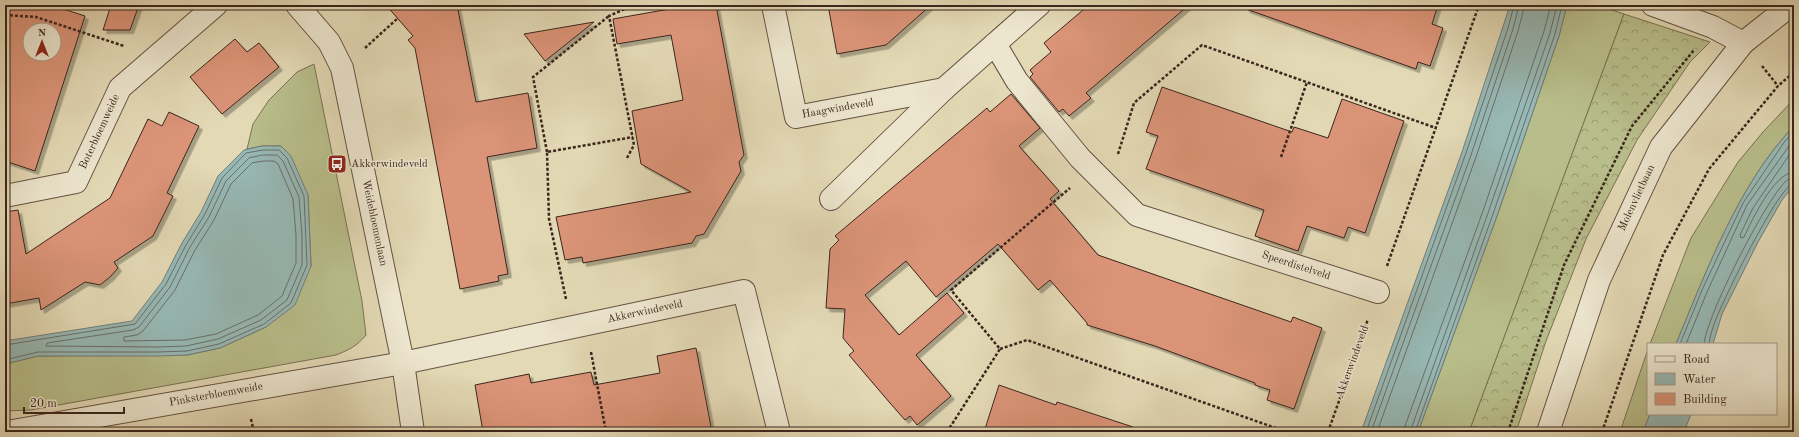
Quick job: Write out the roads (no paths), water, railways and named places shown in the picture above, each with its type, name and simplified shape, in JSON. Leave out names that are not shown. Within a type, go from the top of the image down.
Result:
[{"type":"street","name":"Boterbloemweide","points":[[5,196],[76,182],[120,88],[216,5]]},
{"type":"street","name":"Weidebloemenlaan","points":[[297,5],[329,42],[342,68],[403,362],[413,432]]},
{"type":"street","name":"Haagwindeveld","points":[[773,5],[796,117],[944,89]]},
{"type":"street","points":[[831,199],[944,89],[1039,5]]},
{"type":"street","points":[[1653,5],[1713,27],[1743,43]]},
{"type":"street","name":"Molenvlietbaan","points":[[1548,432],[1599,280],[1661,147],[1743,43],[1791,5]]},
{"type":"street","name":"Speerdistelveld","points":[[995,44],[1017,81],[1080,158],[1137,215],[1378,292]]},
{"type":"street","name":"Akkerwindeveld","points":[[403,362],[744,291],[779,432]]},
{"type":"street","name":"Pinksterbloemweide","points":[[7,432],[403,362]]},
{"type":"water","points":[[1510,5],[1567,5],[1559,36],[1497,216],[1418,432],[1361,432],[1462,152]]},
{"type":"water","points":[[1794,126],[1794,185],[1782,200],[1758,242],[1722,314],[1713,343],[1676,343],[1712,258],[1740,201],[1774,149]]},
{"type":"water","points":[[262,146],[281,146],[291,156],[308,195],[311,266],[295,305],[266,327],[220,348],[187,355],[38,356],[5,364],[5,341],[132,321],[162,282],[182,243],[201,212],[218,176],[244,150]]},
{"type":"water","points":[[1650,415],[1691,415],[1684,432],[1643,432]]},
{"type":"place","name":"Akkerwindeveld","points":[[337,164]]}]
